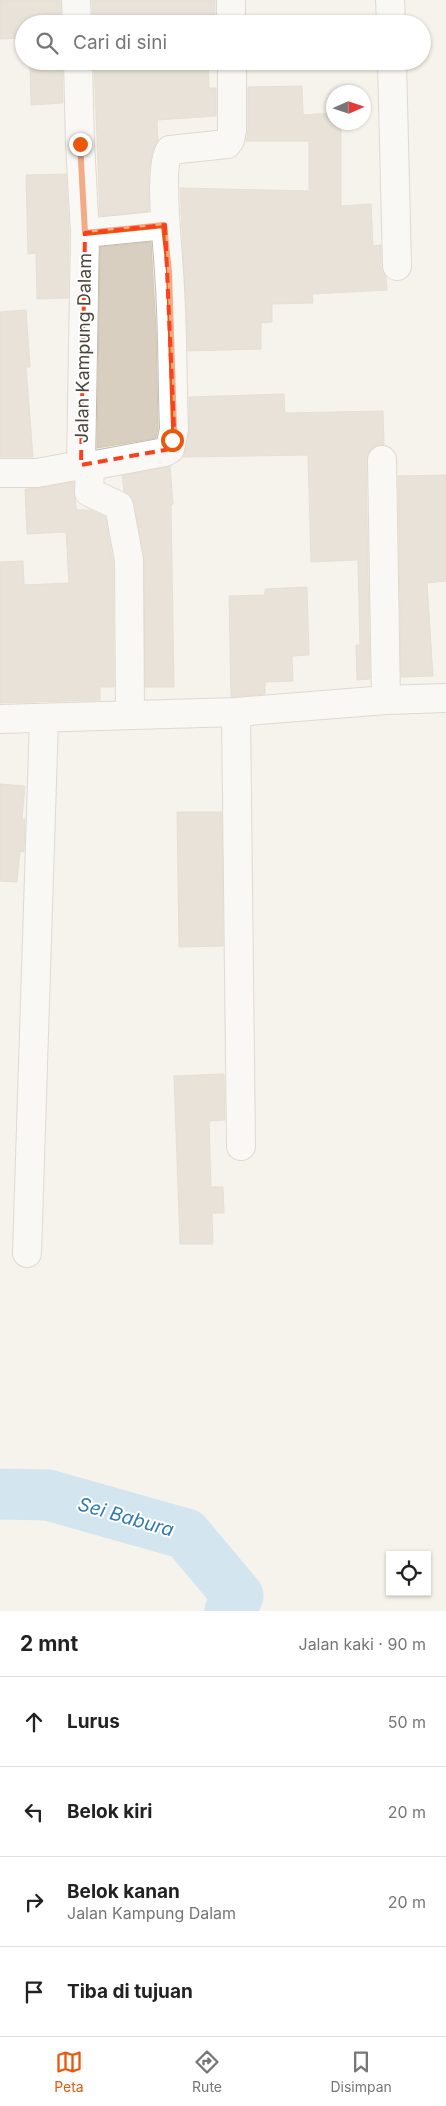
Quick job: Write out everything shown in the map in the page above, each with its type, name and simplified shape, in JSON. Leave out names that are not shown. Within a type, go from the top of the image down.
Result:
[{"type":"street","points":[[76,0],[77,15]]},
{"type":"street","points":[[231,0],[232,15]]},
{"type":"street","points":[[390,0],[391,15]]},
{"type":"street","name":"Jalan Kampung Dalam","points":[[0,473],[36,473],[85,465],[85,233],[78,70]]},
{"type":"street","points":[[130,714],[129,560],[119,506],[89,492],[85,465],[165,452],[170,449],[174,429],[169,271],[164,225],[167,154],[170,150],[227,144],[232,130],[232,70]]},
{"type":"street","points":[[392,70],[397,266]]},
{"type":"street","points":[[85,233],[164,225]]},
{"type":"street","points":[[382,460],[386,700]]},
{"type":"street","points":[[0,719],[236,712],[386,700],[446,698]]},
{"type":"street","points":[[236,712],[240,1146]]},
{"type":"street","points":[[27,1253],[44,719]]},
{"type":"highlighted area","points":[[165,225],[174,429],[170,449],[81,465],[85,233]]},
{"type":"building","points":[[0,0],[60,0],[61,15],[15,15],[15,38],[0,39]]},
{"type":"building","points":[[92,0],[215,0],[215,15],[93,15]]},
{"type":"building","points":[[30,70],[62,70],[63,103],[31,105]]},
{"type":"building","points":[[94,70],[208,70],[209,88],[216,88],[216,116],[157,120],[158,141],[152,153],[149,170],[149,211],[100,216]]},
{"type":"building","points":[[302,86],[303,115],[326,114],[326,130],[341,130],[341,206],[371,204],[373,246],[381,245],[381,266],[386,277],[387,290],[312,294],[313,303],[272,304],[272,322],[261,323],[261,349],[188,351],[180,188],[309,191],[309,141],[246,141],[248,130],[248,87]]},
{"type":"building","points":[[66,174],[69,233],[68,298],[37,299],[36,253],[28,254],[26,175]]},
{"type":"building","points":[[151,242],[156,331],[158,428],[156,438],[97,448],[100,247]]},
{"type":"building","points":[[26,310],[30,367],[26,367],[33,457],[0,457],[0,312]]},
{"type":"building","points":[[284,394],[285,413],[383,411],[384,445],[374,447],[368,453],[366,460],[370,679],[357,680],[356,645],[360,645],[358,560],[311,562],[308,455],[183,457],[189,432],[189,397]]},
{"type":"building","points":[[170,466],[173,504],[171,505],[174,687],[145,687],[144,557],[134,503],[131,496],[124,491],[122,476]]},
{"type":"building","points":[[446,475],[446,581],[427,583],[433,676],[401,677],[398,476]]},
{"type":"building","points":[[74,482],[76,510],[90,510],[105,517],[113,561],[114,687],[100,687],[100,700],[0,703],[0,562],[23,561],[24,585],[69,583],[66,532],[27,534],[25,489]]},
{"type":"building","points":[[307,587],[309,655],[292,656],[293,681],[265,682],[265,694],[231,697],[229,596],[265,595],[265,589]]},
{"type":"building","points":[[0,784],[25,786],[22,819],[25,819],[24,852],[20,851],[17,882],[0,881]]},
{"type":"building","points":[[177,812],[222,812],[223,946],[179,947]]},
{"type":"building","points":[[224,1074],[225,1120],[209,1121],[211,1187],[223,1187],[224,1213],[212,1213],[213,1244],[180,1244],[174,1076]]},
{"type":"waterway","name":"Sei Babura","points":[[0,1494],[48,1495],[186,1534],[238,1596],[230,1611]]},
{"type":"route","points":[[80,144],[85,233],[164,225],[169,271],[174,429],[172,440]]}]
